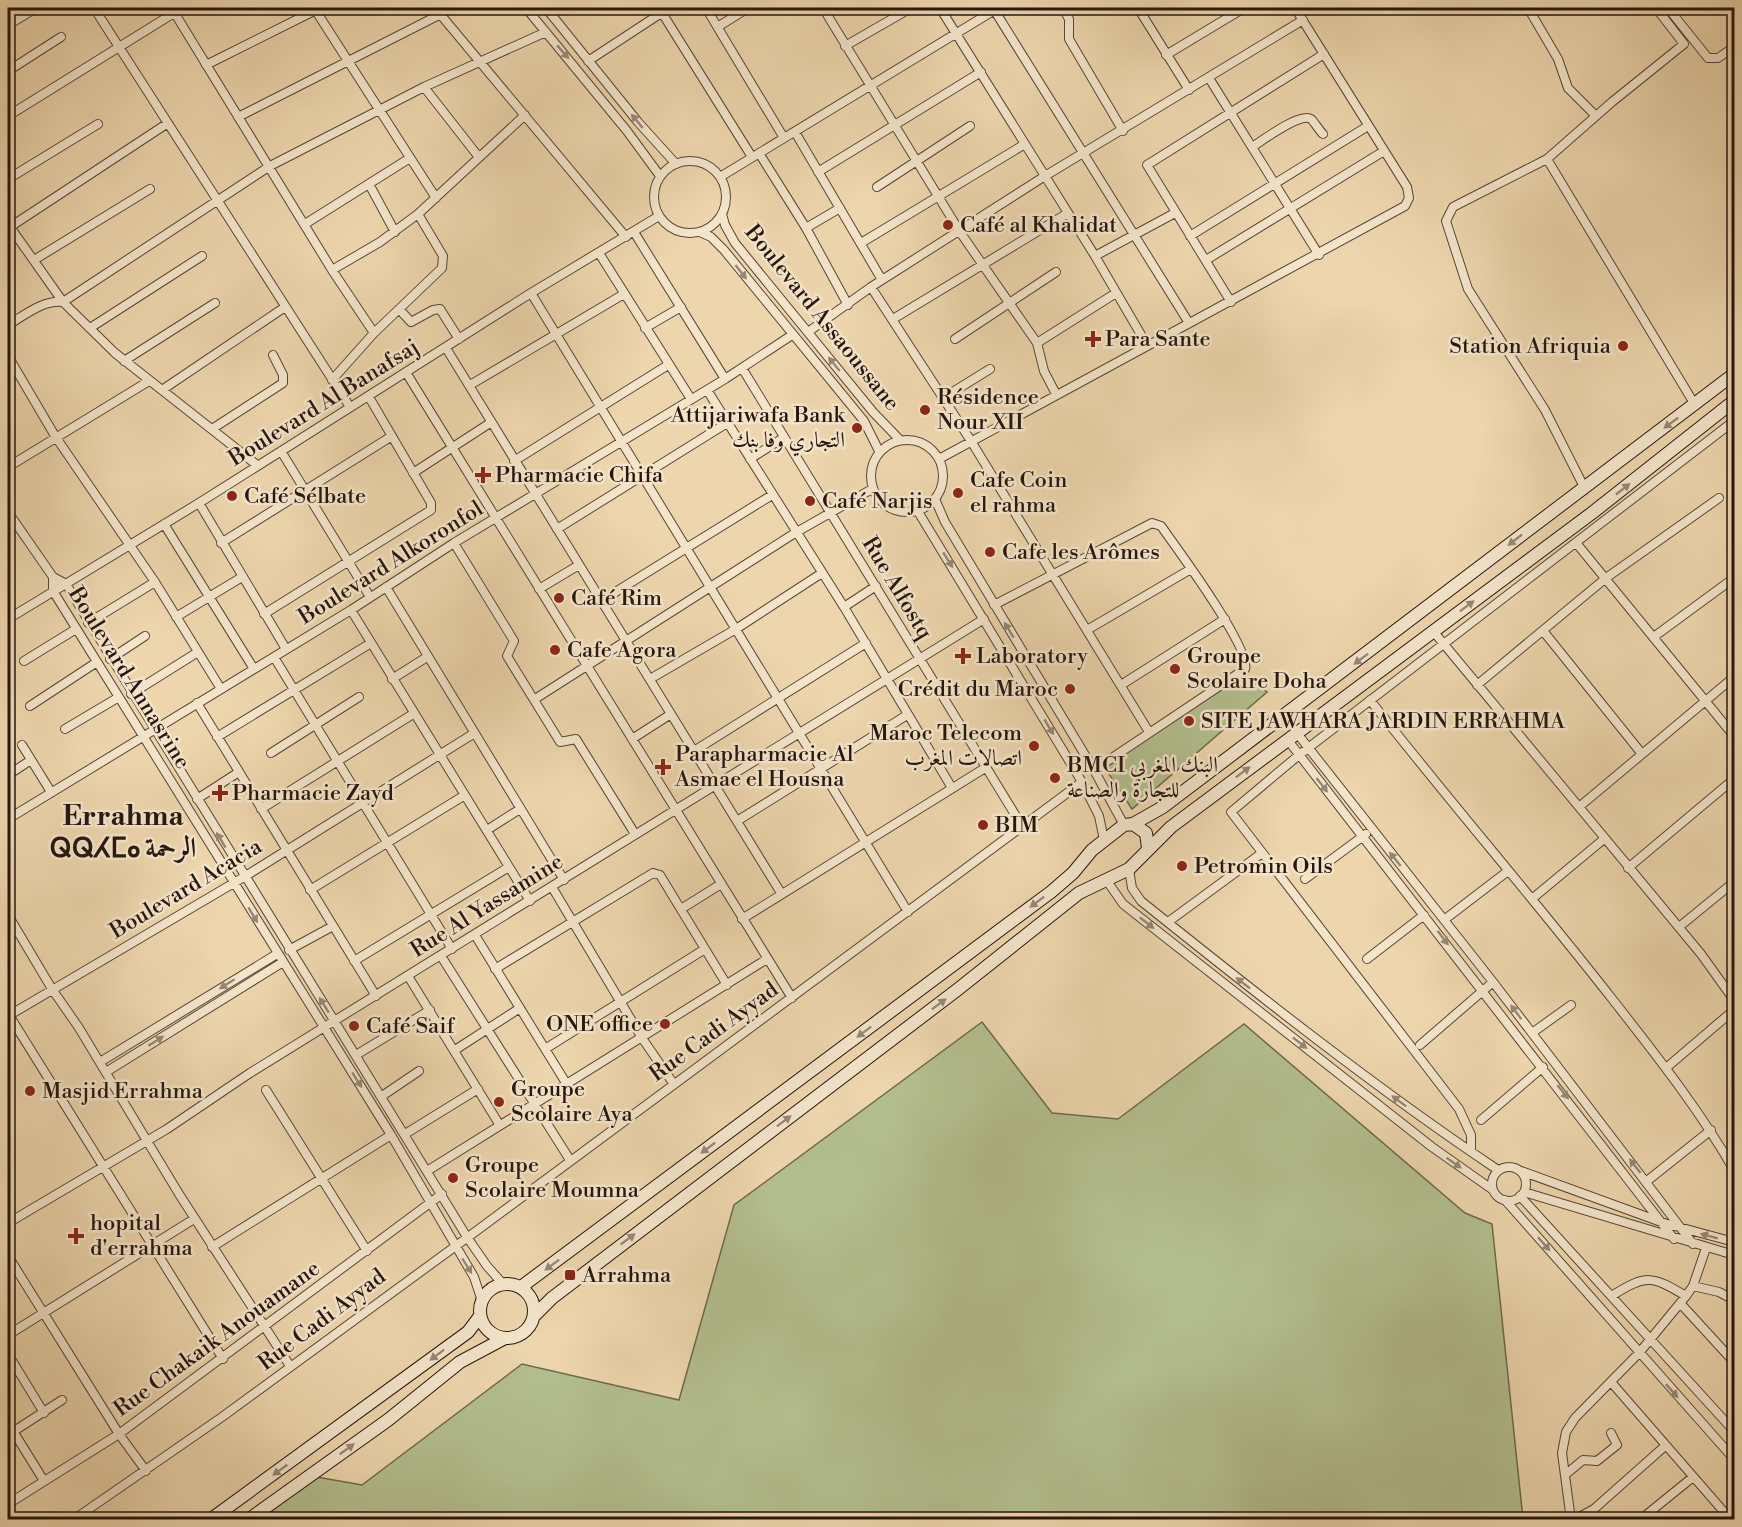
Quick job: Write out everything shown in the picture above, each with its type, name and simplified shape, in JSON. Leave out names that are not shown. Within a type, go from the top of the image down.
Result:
[{"type":"main road","points":[[521,1287],[1044,897],[1104,840],[1128,824],[1163,807],[1734,375]]},
{"type":"main road","points":[[248,1520],[388,1420],[460,1362],[505,1338],[518,1336],[526,1331],[534,1316],[546,1303],[590,1268],[1093,884],[1107,881],[1129,869],[1171,827],[1291,735],[1592,513],[1730,405]]},
{"type":"main road","points":[[1128,824],[1146,833],[1148,848]]},
{"type":"main road","points":[[1081,864],[1080,877],[1093,884]]},
{"type":"main road","points":[[210,1520],[468,1332],[480,1316],[482,1301],[490,1289],[503,1284],[521,1287],[532,1299],[534,1316]]},
{"type":"main road","points":[[480,1316],[489,1331],[505,1338]]},
{"type":"street","points":[[8,26],[36,8]]},
{"type":"street","points":[[94,8],[350,408]]},
{"type":"street","points":[[206,65],[317,8],[436,198]]},
{"type":"street","points":[[526,8],[627,131],[660,176]]},
{"type":"street","points":[[546,8],[638,122],[676,164]]},
{"type":"street","points":[[706,8],[719,26],[784,138]]},
{"type":"street","points":[[719,26],[748,8]]},
{"type":"street","points":[[823,8],[981,265],[1037,343],[1044,371],[1056,394]]},
{"type":"street","points":[[845,46],[911,8]]},
{"type":"street","points":[[940,8],[1095,256],[1147,345]]},
{"type":"street","points":[[720,177],[957,34],[995,8],[1189,323]]},
{"type":"street","points":[[1064,8],[1069,19],[1069,39],[1123,131]]},
{"type":"street","points":[[1137,8],[1189,90]]},
{"type":"street","points":[[1166,55],[1244,8]]},
{"type":"street","points":[[939,459],[1318,255],[1408,202],[1407,187],[1295,8]]},
{"type":"street","points":[[1528,8],[1558,59],[1568,88],[1596,116]]},
{"type":"street","points":[[1585,489],[1545,410],[1468,289],[1446,228],[1449,213],[1453,207],[1547,159],[1684,44],[1656,8]]},
{"type":"street","points":[[1668,8],[1708,58],[1718,58],[1734,47]]},
{"type":"street","points":[[588,61],[663,9],[755,155],[806,228],[848,305]]},
{"type":"street","points":[[8,116],[178,10],[206,65],[332,270],[374,333]]},
{"type":"street","points":[[238,117],[438,11],[626,237]]},
{"type":"street","points":[[808,332],[871,287],[1045,176],[1085,154],[1303,20]]},
{"type":"street","points":[[8,325],[40,305],[52,301],[63,302],[270,166],[424,87],[546,32]]},
{"type":"street","points":[[8,71],[61,37]]},
{"type":"street","points":[[1231,302],[1147,168],[1148,163],[1324,54]]},
{"type":"street","points":[[818,172],[981,72]]},
{"type":"street","points":[[1209,78],[1318,255]]},
{"type":"street","points":[[424,87],[478,156]]},
{"type":"street","points":[[332,270],[395,232],[418,214],[525,114]]},
{"type":"street","points":[[1252,147],[1295,120],[1305,118],[1310,119],[1323,134]]},
{"type":"street","points":[[168,123],[9,225],[63,302],[148,381],[257,465]]},
{"type":"street","points":[[8,179],[98,124]]},
{"type":"street","points":[[877,187],[970,126]]},
{"type":"street","points":[[1190,236],[1368,126]]},
{"type":"street","points":[[795,132],[882,280]]},
{"type":"street","points":[[861,243],[1025,144]]},
{"type":"street","points":[[1206,260],[1384,151]]},
{"type":"street","points":[[305,224],[410,158]]},
{"type":"street","points":[[1547,159],[1695,405]]},
{"type":"street","points":[[689,161],[702,164],[720,177],[726,195],[722,214],[713,225],[700,232],[677,231],[659,216],[654,201],[660,176],[676,164],[689,161]]},
{"type":"street","points":[[369,184],[395,232]]},
{"type":"street","points":[[34,260],[150,189]]},
{"type":"street","points":[[806,228],[840,208]]},
{"type":"street","points":[[893,319],[1068,213]]},
{"type":"street","points":[[1095,256],[1175,213]]},
{"type":"street","points":[[332,380],[374,333],[444,264],[443,256],[418,214]]},
{"type":"street","name":"Boulevard Assaoussane","points":[[722,214],[724,225],[735,243],[873,412],[900,440]]},
{"type":"street","name":"Boulevard Al Banafsaj","points":[[8,619],[407,374],[531,293],[659,216]]},
{"type":"street","points":[[634,232],[725,379]]},
{"type":"street","name":"Boulevard Assaoussane","points":[[700,232],[711,237],[724,250],[864,421],[879,452]]},
{"type":"street","points":[[599,254],[691,399]]},
{"type":"street","points":[[90,328],[202,256]]},
{"type":"street","points":[[955,339],[1056,272]]},
{"type":"street","points":[[871,287],[971,441],[1149,732]]},
{"type":"street","points":[[531,293],[908,912]]},
{"type":"street","points":[[1037,343],[1116,293]]},
{"type":"street","points":[[470,385],[624,294]]},
{"type":"street","points":[[124,360],[215,303]]},
{"type":"street","points":[[162,390],[285,307]]},
{"type":"street","points":[[645,328],[681,307]]},
{"type":"street","points":[[399,309],[411,322],[433,310],[440,309],[459,339]]},
{"type":"street","name":"Boulevard Alkoronfol","points":[[8,819],[153,728],[351,610],[454,543],[725,379],[792,335]]},
{"type":"street","points":[[446,348],[781,893]]},
{"type":"street","points":[[212,429],[283,383],[282,371],[273,355]]},
{"type":"street","points":[[8,356],[55,436],[155,582],[221,689]]},
{"type":"street","points":[[514,461],[668,365]]},
{"type":"street","name":"Rue Alfostq","points":[[742,368],[1022,826]]},
{"type":"street","points":[[944,398],[990,369]]},
{"type":"street","points":[[407,374],[792,998]]},
{"type":"street","points":[[8,467],[55,436],[148,381]]},
{"type":"street","points":[[706,390],[844,607],[952,788]]},
{"type":"street","points":[[264,614],[430,510],[431,503],[369,396]]},
{"type":"street","points":[[1471,1151],[1471,1135],[1459,1109],[1231,812],[1308,748],[1734,422],[1730,405]]},
{"type":"street","points":[[413,473],[490,423]]},
{"type":"street","points":[[557,529],[643,478],[727,423]]},
{"type":"street","points":[[221,543],[392,436]]},
{"type":"street","points":[[750,459],[783,438]]},
{"type":"street","points":[[900,440],[923,443],[939,459],[943,480],[935,499],[917,510],[903,512],[882,503],[872,489],[871,469],[879,452],[900,440]]},
{"type":"street","points":[[281,451],[370,597]]},
{"type":"street","points":[[536,699],[795,533],[872,489]]},
{"type":"street","points":[[601,601],[772,495]]},
{"type":"street","points":[[1477,685],[1544,632],[1606,578],[1719,498]]},
{"type":"street","points":[[935,499],[945,522],[994,605],[1128,824]]},
{"type":"street","points":[[199,503],[286,649]]},
{"type":"street","points":[[917,510],[1082,782],[1099,816],[1104,840]]},
{"type":"street","points":[[8,512],[52,577]]},
{"type":"street","points":[[994,605],[1152,523],[1161,526],[1225,619],[1246,659],[1245,669],[1094,770]]},
{"type":"street","points":[[164,524],[254,669]]},
{"type":"street","points":[[454,543],[514,641],[507,656],[536,699],[560,742],[576,739],[635,834]]},
{"type":"street","points":[[1577,544],[1655,636],[1734,736]]},
{"type":"street","points":[[539,589],[579,564]]},
{"type":"street","points":[[1087,630],[1191,569]]},
{"type":"street","points":[[650,679],[736,629],[822,573]]},
{"type":"street","name":"Boulevard Annasrine","points":[[52,577],[66,584],[131,694],[467,1237],[503,1284]]},
{"type":"street","name":"Boulevard Annasrine","points":[[52,577],[53,591],[391,1135],[474,1277],[482,1301]]},
{"type":"street","points":[[176,617],[242,577]]},
{"type":"street","points":[[1655,636],[1734,578]]},
{"type":"street","points":[[88,623],[155,582]]},
{"type":"street","points":[[844,607],[876,586]]},
{"type":"street","points":[[386,587],[473,734],[564,880]]},
{"type":"street","points":[[351,610],[530,901]]},
{"type":"street","name":"Rue Al Yassamine","points":[[8,1223],[147,1141],[675,808],[800,734],[984,619]]},
{"type":"street","points":[[1121,685],[1225,619]]},
{"type":"street","points":[[24,662],[76,628]]},
{"type":"street","points":[[1433,631],[1679,927],[1734,1000]]},
{"type":"street","points":[[1544,632],[1642,754]]},
{"type":"street","points":[[110,659],[145,636]]},
{"type":"street","points":[[217,737],[370,643]]},
{"type":"street","points":[[694,751],[866,643]]},
{"type":"street","points":[[131,694],[198,652]]},
{"type":"street","points":[[274,657],[452,949]]},
{"type":"street","points":[[392,679],[427,657]]},
{"type":"street","points":[[30,706],[97,662]]},
{"type":"street","points":[[1579,807],[1734,677]]},
{"type":"street","points":[[65,729],[119,697]]},
{"type":"street","points":[[271,753],[359,697]]},
{"type":"street","points":[[1370,700],[1508,872],[1533,898],[1666,1068],[1711,1130],[1734,1170]]},
{"type":"street","points":[[197,703],[285,851],[376,996]]},
{"type":"street","points":[[261,809],[413,714]]},
{"type":"street","points":[[632,739],[671,714]]},
{"type":"street","points":[[737,821],[907,715]]},
{"type":"street","name":"Boulevard Acacia","points":[[8,1015],[244,877],[473,734]]},
{"type":"street","points":[[1291,735],[1308,748],[1493,982],[1684,1229],[1693,1244]]},
{"type":"street","points":[[1291,735],[1299,755],[1674,1239]]},
{"type":"street","points":[[22,745],[51,792]]},
{"type":"street","points":[[8,775],[31,760]]},
{"type":"street","points":[[742,919],[985,768]]},
{"type":"street","points":[[197,799],[238,772]]},
{"type":"street","points":[[1628,868],[1734,779]]},
{"type":"street","name":"Rue Cadi Ayyad","points":[[73,1520],[146,1471],[467,1237],[1082,782]]},
{"type":"street","points":[[310,890],[465,795]]},
{"type":"street","points":[[487,830],[520,809]]},
{"type":"street","points":[[1305,879],[1371,830]]},
{"type":"street","points":[[1533,898],[1604,839]]},
{"type":"street","points":[[1168,922],[1262,853]]},
{"type":"street","points":[[354,961],[509,867]]},
{"type":"street","points":[[1129,869],[1130,882],[1137,897],[1407,1107],[1498,1170]]},
{"type":"street","points":[[1444,920],[1508,872]]},
{"type":"street","points":[[495,969],[653,873],[660,875],[727,985]]},
{"type":"street","points":[[1107,881],[1123,904],[1432,1148],[1505,1200],[1734,1459]]},
{"type":"street","points":[[1679,927],[1734,882]]},
{"type":"street","points":[[681,909],[721,884]]},
{"type":"street","points":[[552,887],[642,1038],[673,1083]]},
{"type":"street","points":[[8,915],[194,1219],[290,1366]]},
{"type":"street","points":[[1367,959],[1424,915]]},
{"type":"street","points":[[290,950],[333,926]]},
{"type":"street","points":[[475,935],[566,1083]]},
{"type":"street","points":[[544,1049],[705,949]]},
{"type":"street","points":[[100,1062],[277,954]]},
{"type":"street","points":[[441,956],[532,1104],[570,1160]]},
{"type":"street","points":[[427,1171],[767,959]]},
{"type":"street","points":[[106,1072],[283,962]]},
{"type":"street","points":[[408,976],[499,1124]]},
{"type":"street","points":[[1420,1045],[1493,982]]},
{"type":"street","points":[[1532,1034],[1571,1005]]},
{"type":"street","points":[[455,1050],[520,1008]]},
{"type":"street","points":[[356,1055],[430,1010]]},
{"type":"street","points":[[1666,1068],[1734,1010]]},
{"type":"street","points":[[8,1015],[223,1359]]},
{"type":"street","points":[[1481,1120],[1543,1067]]},
{"type":"street","points":[[381,1096],[419,1071]]},
{"type":"street","points":[[405,1134],[478,1089]]},
{"type":"street","points":[[266,1090],[367,1251]]},
{"type":"street","points":[[1647,1181],[1711,1130]]},
{"type":"street","points":[[212,1247],[391,1135]]},
{"type":"street","points":[[1493,1190],[1492,1179],[1498,1170],[1510,1166],[1664,1224],[1734,1242]]},
{"type":"street","points":[[1521,1171],[1526,1182],[1522,1194]]},
{"type":"street","name":"Rue Chakaik Anouamane","points":[[8,1504],[119,1434],[223,1359],[442,1194]]},
{"type":"street","points":[[1505,1200],[1522,1194],[1734,1255]]},
{"type":"street","points":[[1522,1194],[1734,1431]]},
{"type":"street","points":[[8,1335],[194,1219]]},
{"type":"street","points":[[1665,1446],[1594,1509],[1572,1520],[1562,1446],[1566,1432],[1575,1418],[1639,1353],[1683,1300],[1693,1286],[1706,1248]]},
{"type":"street","points":[[8,1256],[119,1434],[146,1471]]},
{"type":"street","points":[[1613,1295],[1634,1282],[1649,1278],[1663,1282],[1683,1300],[1734,1362]]},
{"type":"street","points":[[1693,1286],[1719,1292],[1734,1300]]},
{"type":"street","points":[[8,1354],[44,1413]]},
{"type":"street","points":[[1611,1382],[1731,1520]]},
{"type":"street","points":[[44,1481],[10,1433],[62,1400]]},
{"type":"street","points":[[1565,1475],[1583,1460],[1597,1461],[1617,1445],[1611,1433]]},
{"type":"street","points":[[1640,1520],[1693,1477]]},
{"type":"green space","points":[[1244,673],[1267,692],[1132,809],[1103,765]]},
{"type":"green space","points":[[982,1022],[1052,1113],[1118,1119],[1244,1024],[1465,1213],[1492,1224],[1523,1519],[259,1520],[317,1477],[362,1485],[522,1364],[679,1400],[734,1205]]},
{"type":"place","name":"Café al Khalidat","points":[[948,225]]},
{"type":"place","name":"Para Sante","points":[[1093,339]]},
{"type":"place","name":"Station Afriquia","points":[[1623,346]]},
{"type":"place","name":"Résidence Nour XII","points":[[925,410]]},
{"type":"place","name":"Attijariwafa Bank التجاري وفا بنك","points":[[857,428]]},
{"type":"place","name":"Pharmacie Chifa","points":[[483,475]]},
{"type":"place","name":"Cafe Coin el rahma","points":[[958,493]]},
{"type":"place","name":"Café Sélbate","points":[[232,496]]},
{"type":"place","name":"Café Narjis","points":[[810,501]]},
{"type":"place","name":"Cafe les Arômes","points":[[990,552]]},
{"type":"place","name":"Café Rim","points":[[559,598]]},
{"type":"place","name":"Cafe Agora","points":[[555,650]]},
{"type":"place","name":"Laboratory","points":[[963,656]]},
{"type":"place","name":"Groupe Scolaire Doha","points":[[1175,669]]},
{"type":"place","name":"Crédit du Maroc","points":[[1070,689]]},
{"type":"place","name":"SITE JAWHARA JARDIN ERRAHMA","points":[[1189,721]]},
{"type":"place","name":"Maroc Telecom اتصالات المغرب","points":[[1034,746]]},
{"type":"place","name":"Parapharmacie Al Asmae el Housna","points":[[663,767]]},
{"type":"place","name":"BMCI البنك المغربي للتجارة والصناعة","points":[[1055,778]]},
{"type":"place","name":"Pharmacie Zayd","points":[[220,793]]},
{"type":"place","name":"BIM","points":[[983,825]]},
{"type":"place","name":"Petromin Oils","points":[[1182,866]]},
{"type":"place","name":"ONE office","points":[[665,1024]]},
{"type":"place","name":"Café Saif","points":[[354,1026]]},
{"type":"place","name":"Masjid Errahma","points":[[30,1091]]},
{"type":"place","name":"Groupe Scolaire Aya","points":[[499,1102]]},
{"type":"place","name":"Groupe Scolaire Moumna","points":[[453,1178]]},
{"type":"place","name":"hopital d'errahma","points":[[76,1236]]},
{"type":"place","name":"Arrahma","points":[[570,1275]]},
{"type":"district","name":"Errahma ⵕⵕⵃⵎⴰ الرحمة","points":[[123,832]]}]
